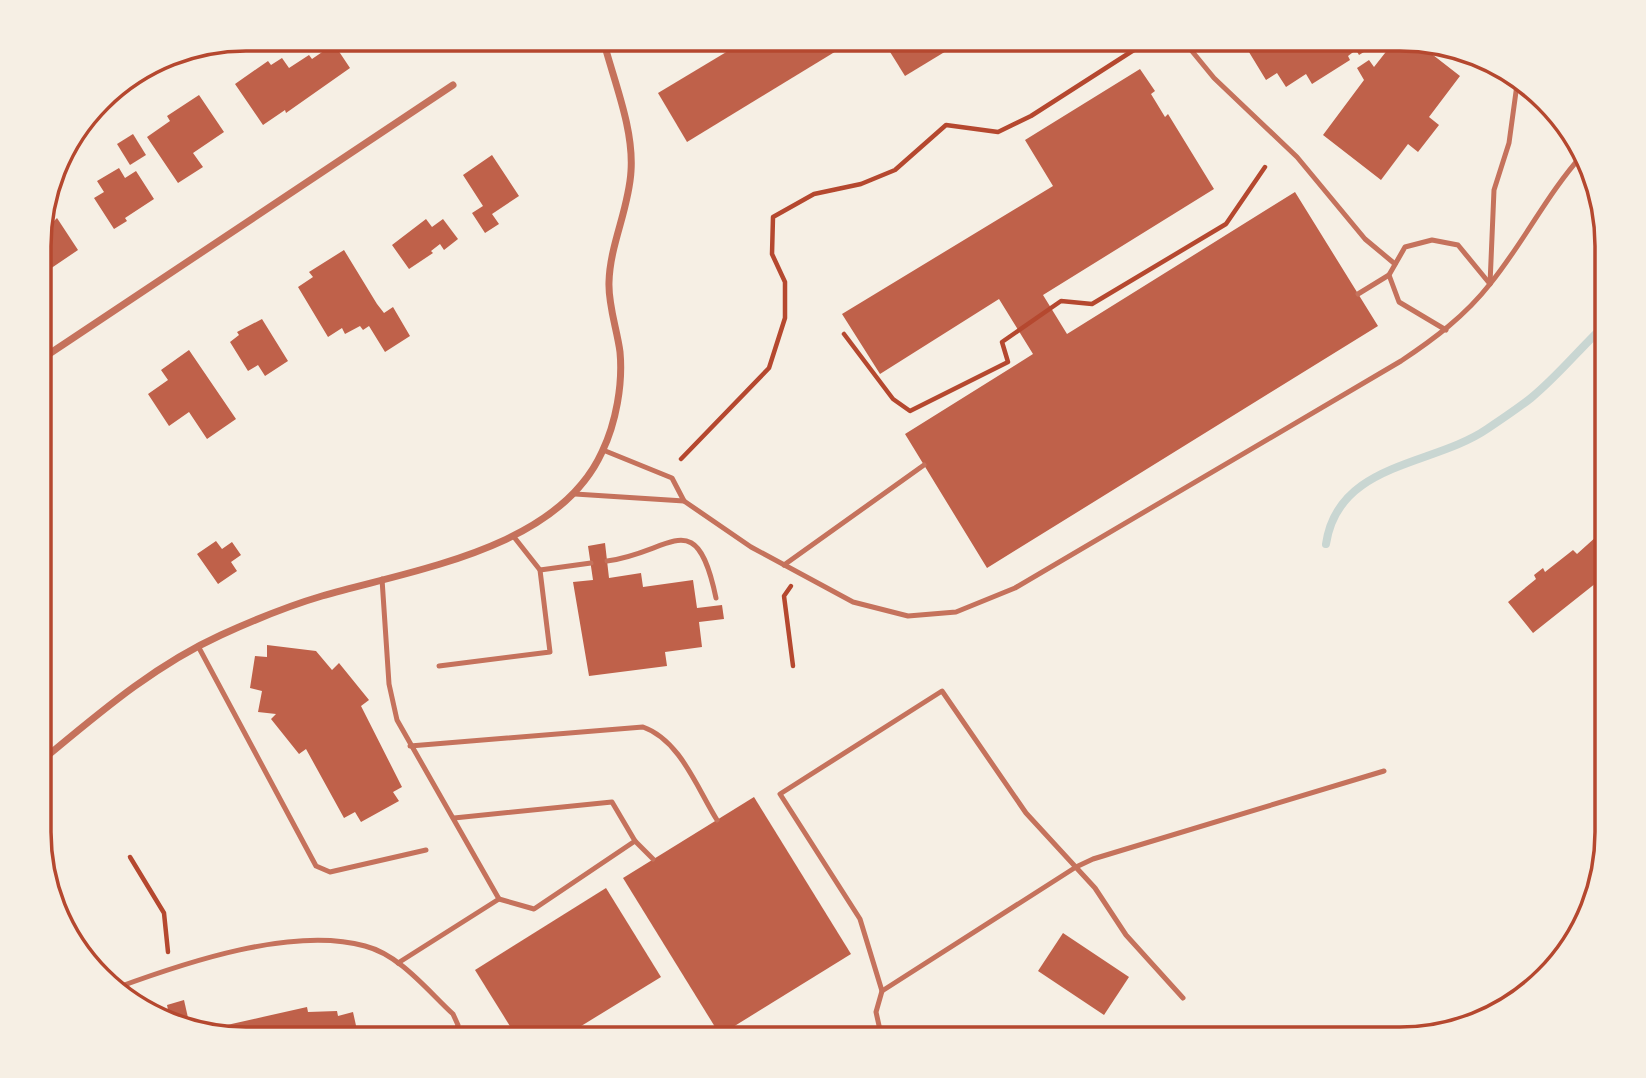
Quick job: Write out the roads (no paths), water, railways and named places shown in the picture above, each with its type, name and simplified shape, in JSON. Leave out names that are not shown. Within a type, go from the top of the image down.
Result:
[{"type":"street","points":[[51,753],[140,681],[198,646],[278,611],[514,537],[548,516],[575,494],[591,474],[603,450],[620,386],[620,354],[609,285],[611,255],[632,167],[626,128],[606,51]]},
{"type":"street","points":[[51,353],[453,85]]},
{"type":"lane","points":[[1192,51],[1214,78],[1297,157],[1365,239],[1395,264]]},
{"type":"lane","points":[[1490,284],[1494,190],[1509,143],[1516,90]]},
{"type":"lane","points":[[603,450],[671,478],[684,501],[784,565],[864,605],[908,616],[956,612],[1014,588],[1401,362],[1446,330],[1490,284],[1557,182],[1576,162]]},
{"type":"lane","points":[[1358,294],[1389,275],[1405,247],[1432,240],[1458,245],[1490,284]]},
{"type":"lane","points":[[1389,275],[1399,302],[1446,330]]},
{"type":"lane","points":[[784,565],[924,465]]},
{"type":"lane","points":[[575,494],[684,501]]},
{"type":"lane","points":[[439,666],[550,652],[540,570],[514,537]]},
{"type":"lane","points":[[607,561],[630,558],[666,542],[686,540],[699,548],[709,562],[716,598]]},
{"type":"lane","points":[[540,570],[591,563]]},
{"type":"lane","points":[[382,579],[391,694],[397,720],[499,899],[534,909],[635,841]]},
{"type":"lane","points":[[198,646],[316,866],[330,872],[426,850]]},
{"type":"lane","points":[[879,1027],[876,1012],[882,991],[860,919],[780,794],[942,691],[1026,813],[1095,888],[1126,935],[1183,998]]},
{"type":"lane","points":[[410,746],[643,727],[660,733],[672,746],[717,820]]},
{"type":"lane","points":[[882,991],[1076,867],[1093,859],[1384,771]]},
{"type":"lane","points":[[454,818],[612,802],[635,841],[653,859]]},
{"type":"lane","points":[[398,963],[499,899]]},
{"type":"lane","points":[[125,986],[198,960],[275,944],[330,941],[366,946],[398,963],[453,1014],[456,1027]]},
{"type":"waterway","points":[[1326,544],[1334,517],[1349,497],[1368,481],[1465,441],[1487,429],[1541,389],[1595,335]]}]
